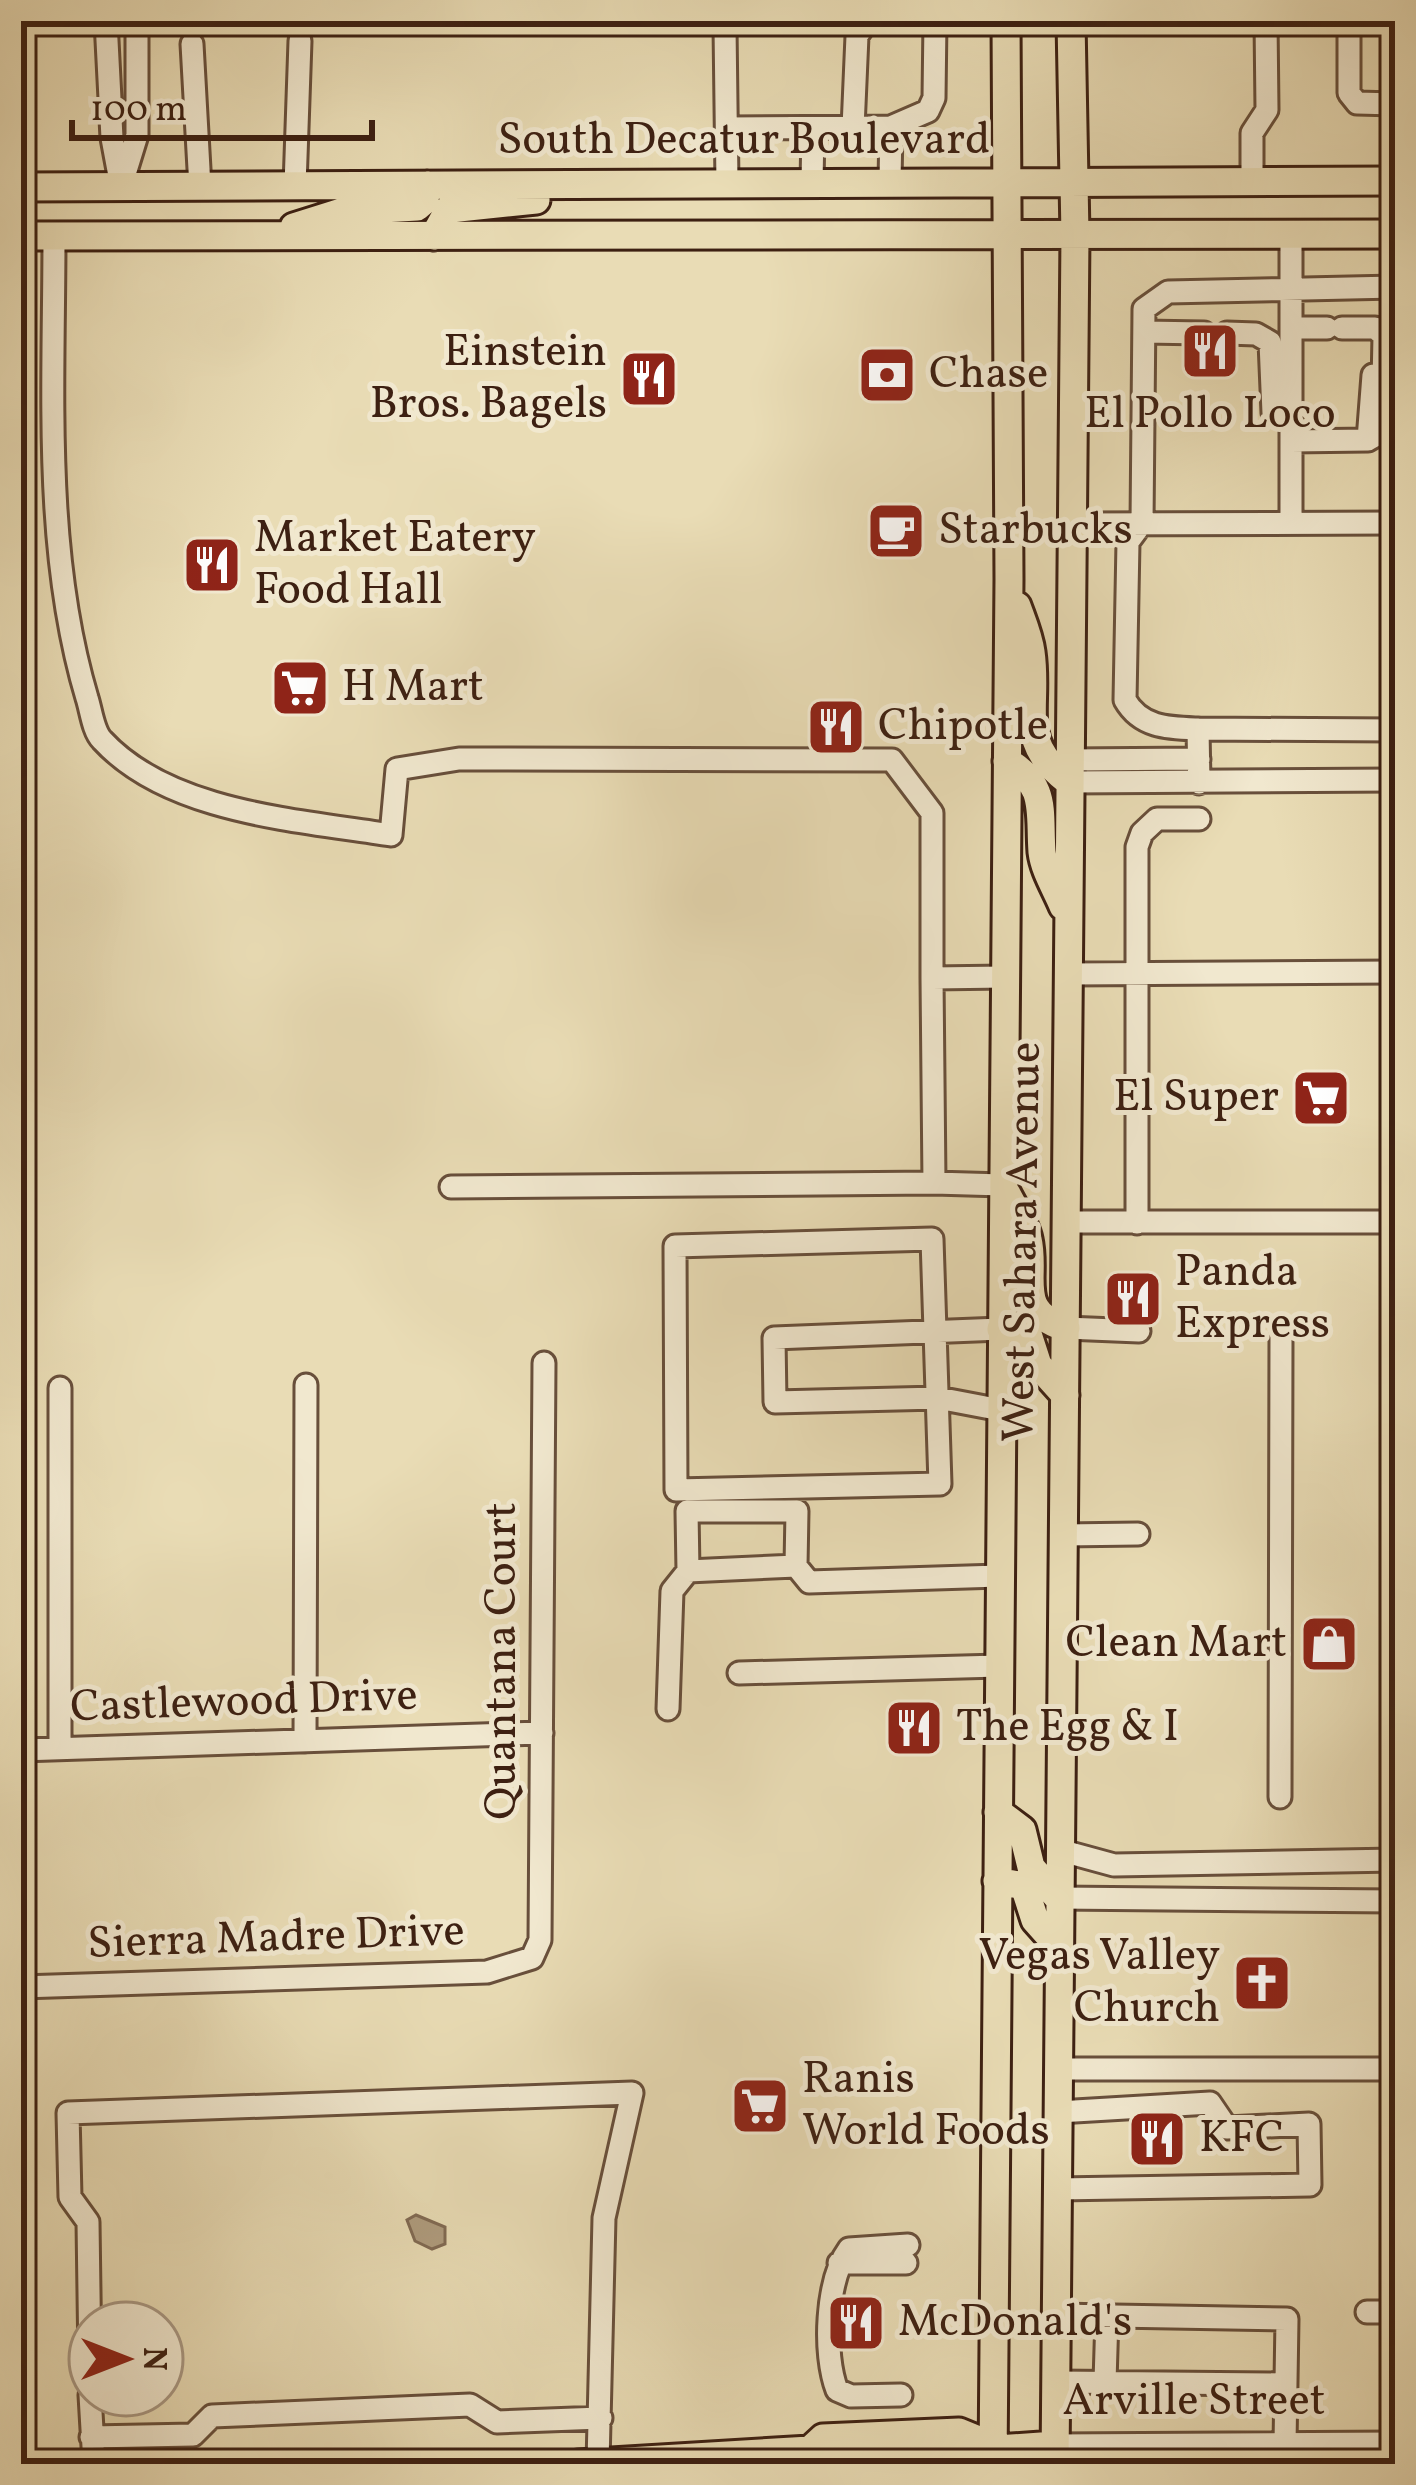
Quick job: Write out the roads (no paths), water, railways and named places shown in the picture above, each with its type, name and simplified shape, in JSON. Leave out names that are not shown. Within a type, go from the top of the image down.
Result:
[{"type":"main road","name":"West Sahara Avenue","points":[[993,2455],[1009,579],[1006,21]]},
{"type":"main road","name":"West Sahara Avenue","points":[[1055,2454],[1075,235],[1071,21]]},
{"type":"main road","name":"South Decatur Boulevard","points":[[21,187],[1395,181]]},
{"type":"main road","points":[[434,236],[449,209],[568,195],[604,184]]},
{"type":"main road","points":[[266,236],[345,211],[417,207],[425,200],[427,185]]},
{"type":"main road","points":[[122,187],[126,236]]},
{"type":"main road","points":[[21,236],[1395,234]]},
{"type":"main road","points":[[1009,579],[1031,650],[1032,730],[1044,760],[1069,771]]},
{"type":"main road","points":[[1007,761],[1024,772],[1041,795],[1042,856],[1067,915]]},
{"type":"main road","points":[[1003,1185],[1028,1239],[1028,1279],[1037,1311],[1047,1322],[1066,1328]]},
{"type":"main road","points":[[1001,1329],[1027,1331],[1038,1365],[1065,1395]]},
{"type":"main road","points":[[998,1811],[1022,1830],[1031,1868],[1058,1898]]},
{"type":"main road","points":[[998,1881],[1024,1886],[1035,1920],[1059,1947]]},
{"type":"main road","name":"Arville Street","points":[[810,2457],[824,2438],[959,2432],[993,2455]]},
{"type":"main road","name":"Arville Street","points":[[578,2464],[810,2457],[848,2462],[1055,2454]]},
{"type":"street","points":[[106,21],[112,138],[122,187]]},
{"type":"street","points":[[122,187],[137,135],[137,21]]},
{"type":"street","points":[[853,128],[857,36],[867,21]]},
{"type":"street","points":[[727,128],[891,127],[928,111],[934,98],[935,21]]},
{"type":"street","points":[[1252,181],[1252,133],[1267,110],[1266,21]]},
{"type":"street","points":[[1349,21],[1349,92],[1358,103],[1395,104]]},
{"type":"street","points":[[725,27],[727,183]]},
{"type":"street","points":[[296,186],[300,41]]},
{"type":"street","points":[[192,44],[200,187]]},
{"type":"street","points":[[890,182],[891,127]]},
{"type":"street","points":[[812,183],[813,129]]},
{"type":"street","points":[[1291,235],[1291,523]]},
{"type":"street","points":[[54,236],[62,581],[99,739],[177,793],[246,812],[391,835],[397,769],[459,759],[892,760],[932,813],[934,1183]]},
{"type":"street","points":[[1395,287],[1168,292],[1144,309],[1142,523],[1128,542],[1125,700],[1133,715],[1147,722],[1198,729],[1395,730]]},
{"type":"street","points":[[1291,328],[1381,331],[1385,423],[1382,432],[1368,440],[1291,441]]},
{"type":"street","points":[[1144,332],[1256,334],[1270,342],[1273,412]]},
{"type":"street","points":[[1071,524],[1395,523]]},
{"type":"street","points":[[1198,729],[1199,783]]},
{"type":"street","points":[[1069,771],[1199,759]]},
{"type":"street","points":[[1069,771],[1199,783],[1395,780]]},
{"type":"street","points":[[1138,1223],[1142,833],[1157,819],[1199,819]]},
{"type":"street","points":[[1069,974],[1395,972]]},
{"type":"street","points":[[932,979],[1005,977]]},
{"type":"street","points":[[451,1187],[1003,1185]]},
{"type":"street","points":[[1067,1222],[1395,1222]]},
{"type":"street","points":[[932,1239],[935,1331],[940,1484],[676,1490],[675,1246],[932,1239]]},
{"type":"street","points":[[1066,1328],[1139,1330]]},
{"type":"street","points":[[1001,1329],[774,1338],[775,1402],[938,1398],[1001,1410]]},
{"type":"street","points":[[1280,1797],[1281,1337]]},
{"type":"street","name":"Quantana Court","points":[[532,1958],[540,1940],[544,1363]]},
{"type":"street","points":[[305,1741],[306,1385]]},
{"type":"street","points":[[59,1748],[60,1388]]},
{"type":"street","points":[[668,1709],[672,1591],[688,1570],[687,1510],[797,1510],[796,1566],[809,1582],[999,1576]]},
{"type":"street","points":[[1063,1534],[1138,1534]]},
{"type":"street","points":[[688,1570],[796,1566]]},
{"type":"street","points":[[739,1672],[999,1666]]},
{"type":"street","name":"Castlewood Drive","points":[[21,1750],[542,1733]]},
{"type":"street","points":[[1059,1850],[1114,1865],[1395,1860]]},
{"type":"street","points":[[1058,1898],[1395,1900]]},
{"type":"street","name":"Sierra Madre Drive","points":[[21,1987],[487,1972],[532,1958]]},
{"type":"street","points":[[1058,2069],[1395,2069]]},
{"type":"street","points":[[89,2299],[88,2222],[70,2198],[68,2113],[632,2093],[604,2218],[598,2463]]},
{"type":"street","points":[[1058,2112],[1210,2104],[1227,2128],[1309,2124],[1310,2185],[1058,2189]]},
{"type":"street","points":[[901,2396],[851,2396],[837,2390],[831,2374],[839,2263],[857,2246],[907,2254]]},
{"type":"street","points":[[1367,2312],[1395,2312]]},
{"type":"street","points":[[1056,2315],[1287,2319],[1285,2444]]},
{"type":"street","points":[[1105,2382],[1107,2316]]},
{"type":"street","points":[[1056,2382],[1286,2384]]},
{"type":"street","points":[[91,2437],[193,2434],[212,2416],[470,2405],[497,2422],[601,2418]]},
{"type":"street","points":[[91,2419],[94,2464]]},
{"type":"street","name":"Arville Street","points":[[1055,2454],[1395,2443]]},
{"type":"place","name":"El Pollo Loco","points":[[1210,351]]},
{"type":"place","name":"Chase","points":[[887,375]]},
{"type":"place","name":"Einstein Bros. Bagels","points":[[649,379]]},
{"type":"place","name":"Starbucks","points":[[896,531]]},
{"type":"place","name":"Market Eatery Food Hall","points":[[212,565]]},
{"type":"place","name":"H Mart","points":[[300,688]]},
{"type":"place","name":"Chipotle","points":[[836,727]]},
{"type":"place","name":"El Super","points":[[1321,1098]]},
{"type":"place","name":"Panda Express","points":[[1133,1299]]},
{"type":"place","name":"Clean Mart","points":[[1329,1644]]},
{"type":"place","name":"The Egg & I","points":[[914,1728]]},
{"type":"place","name":"Vegas Valley Church","points":[[1262,1983]]},
{"type":"place","name":"Ranis World Foods","points":[[760,2106]]},
{"type":"place","name":"KFC","points":[[1157,2139]]},
{"type":"place","name":"McDonald's","points":[[856,2323]]}]
